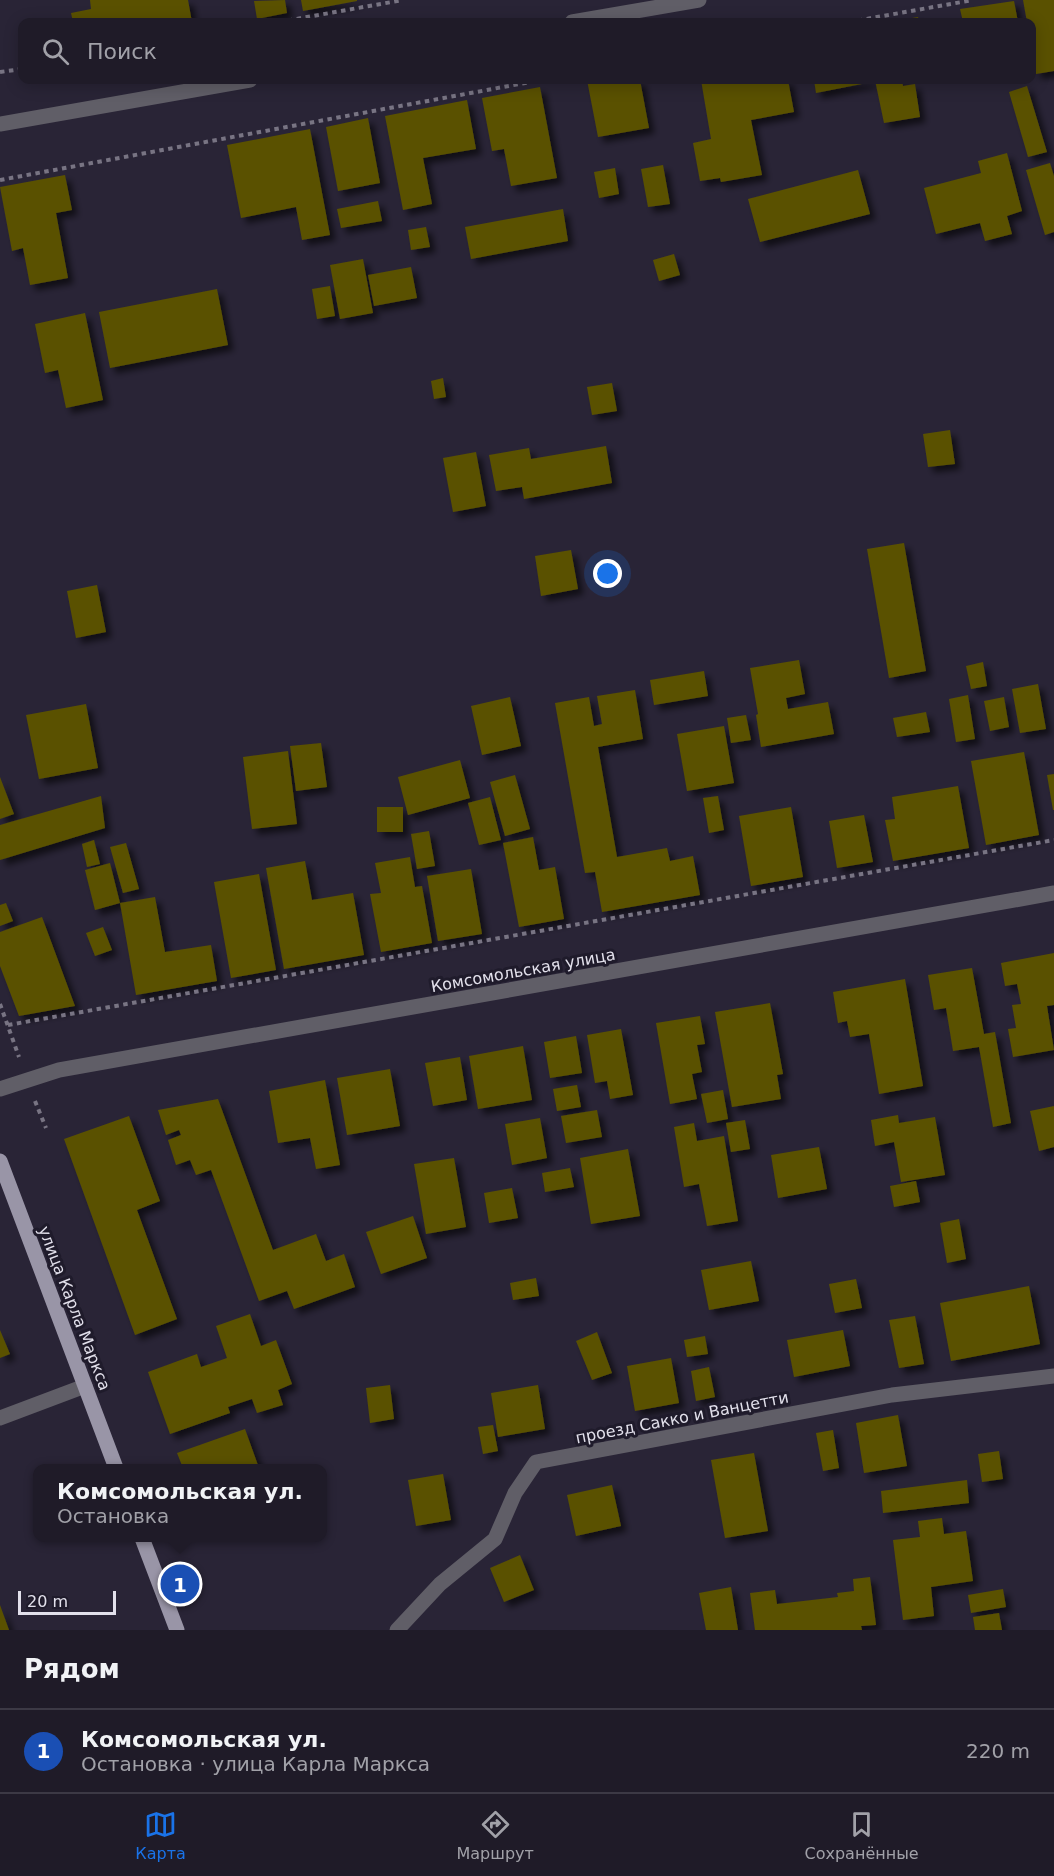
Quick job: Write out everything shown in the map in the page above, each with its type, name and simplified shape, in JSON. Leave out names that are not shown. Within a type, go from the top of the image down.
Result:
[{"type":"main road","name":"улица Карла Маркса","points":[[0,1161],[114,1464]]},
{"type":"main road","points":[[144,1542],[177,1630]]},
{"type":"street","points":[[595,18],[699,0]]},
{"type":"street","points":[[0,124],[227,84]]},
{"type":"street","name":"Комсомольская улица","points":[[0,1089],[59,1070],[1054,893]]},
{"type":"street","name":"проезд Сакко и Ванцетти","points":[[397,1630],[440,1584],[495,1539],[515,1493],[536,1462],[892,1395],[1054,1376]]},
{"type":"street","points":[[0,1418],[85,1386]]},
{"type":"path","points":[[302,18],[403,0]]},
{"type":"path","points":[[872,18],[973,0]]},
{"type":"path","points":[[0,72],[18,70]]},
{"type":"path","points":[[0,180],[519,84]]},
{"type":"path","points":[[8,1025],[1054,840]]},
{"type":"building","points":[[90,0],[188,0],[191,18],[72,18],[71,13],[91,9]]},
{"type":"building","points":[[285,0],[287,13],[257,18],[254,1]]},
{"type":"building","points":[[301,0],[357,0],[357,1],[303,11]]},
{"type":"building","points":[[1023,0],[1054,0],[1054,71],[1036,74],[1036,18],[1026,18]]},
{"type":"building","points":[[1014,1],[1017,18],[962,18],[960,9]]},
{"type":"building","points":[[588,84],[641,84],[649,128],[598,137]]},
{"type":"building","points":[[702,84],[789,84],[794,112],[751,120],[762,175],[721,182],[720,178],[700,181],[693,143],[711,139]]},
{"type":"building","points":[[815,84],[862,84],[816,93]]},
{"type":"building","points":[[876,84],[903,84],[903,86],[915,84],[920,117],[884,123]]},
{"type":"building","points":[[1027,86],[1047,152],[1028,157],[1009,92]]},
{"type":"building","points":[[540,87],[557,178],[511,186],[504,149],[492,151],[482,98]]},
{"type":"building","points":[[467,100],[476,149],[423,158],[432,204],[403,210],[385,116]]},
{"type":"building","points":[[368,118],[380,183],[338,191],[326,127]]},
{"type":"building","points":[[310,129],[330,235],[302,240],[296,207],[241,218],[227,145]]},
{"type":"building","points":[[1007,153],[1022,211],[1007,216],[1012,234],[985,241],[980,223],[936,234],[924,188],[981,173],[978,161]]},
{"type":"building","points":[[1050,163],[1054,176],[1054,232],[1045,235],[1026,170]]},
{"type":"building","points":[[663,165],[670,204],[648,207],[641,169]]},
{"type":"building","points":[[615,168],[619,194],[599,198],[594,172]]},
{"type":"building","points":[[858,170],[870,214],[760,242],[748,199]]},
{"type":"building","points":[[65,175],[72,210],[56,213],[68,278],[30,285],[23,248],[12,251],[0,187]]},
{"type":"building","points":[[378,201],[382,221],[341,228],[337,209]]},
{"type":"building","points":[[563,209],[568,241],[471,259],[465,227]]},
{"type":"building","points":[[426,227],[430,247],[411,250],[408,230]]},
{"type":"building","points":[[674,254],[680,275],[659,281],[653,260]]},
{"type":"building","points":[[363,259],[373,313],[340,319],[330,265]]},
{"type":"building","points":[[411,267],[417,298],[374,306],[368,275]]},
{"type":"building","points":[[330,286],[335,316],[317,319],[312,289]]},
{"type":"building","points":[[217,289],[228,345],[110,368],[99,312]]},
{"type":"building","points":[[85,313],[103,400],[66,408],[58,370],[45,373],[35,324]]},
{"type":"building","points":[[443,378],[446,397],[434,399],[431,381]]},
{"type":"building","points":[[612,383],[617,411],[592,415],[587,387]]},
{"type":"building","points":[[950,430],[955,464],[928,467],[923,434]]},
{"type":"building","points":[[606,446],[612,483],[524,499],[522,487],[496,491],[489,455],[529,448],[531,459]]},
{"type":"building","points":[[476,452],[486,506],[453,512],[443,458]]},
{"type":"building","points":[[904,543],[926,671],[889,678],[867,549]]},
{"type":"building","points":[[571,550],[578,589],[541,596],[535,556]]},
{"type":"building","points":[[97,585],[106,632],[76,638],[67,591]]},
{"type":"building","points":[[799,660],[805,694],[786,698],[788,709],[828,702],[834,734],[761,747],[750,668]]},
{"type":"building","points":[[983,662],[987,686],[971,689],[966,666]]},
{"type":"building","points":[[704,671],[708,696],[654,705],[650,680]]},
{"type":"building","points":[[1038,684],[1046,729],[1020,733],[1012,689]]},
{"type":"building","points":[[635,690],[643,739],[598,747],[617,857],[667,848],[670,861],[693,856],[700,895],[602,912],[595,872],[585,873],[555,703],[589,697],[594,726],[602,724],[597,696]]},
{"type":"building","points":[[968,695],[975,739],[956,742],[949,699]]},
{"type":"building","points":[[510,697],[521,746],[482,755],[471,706]]},
{"type":"building","points":[[1004,697],[1009,727],[990,731],[984,701]]},
{"type":"building","points":[[86,704],[98,768],[39,779],[26,715]]},
{"type":"building","points":[[926,712],[930,732],[897,737],[893,718]]},
{"type":"building","points":[[746,715],[751,740],[731,743],[727,718]]},
{"type":"building","points":[[724,726],[734,783],[687,791],[677,734]]},
{"type":"building","points":[[321,743],[327,787],[296,791],[290,746]]},
{"type":"building","points":[[288,751],[297,824],[252,829],[243,757]]},
{"type":"building","points":[[1024,752],[1039,835],[986,845],[971,761]]},
{"type":"building","points":[[460,760],[470,798],[408,815],[398,777]]},
{"type":"building","points":[[1054,774],[1054,810],[1053,810],[1047,775]]},
{"type":"building","points":[[515,775],[530,829],[505,836],[490,782]]},
{"type":"building","points":[[0,777],[14,814],[0,819]]},
{"type":"building","points":[[958,786],[969,848],[893,861],[885,820],[895,819],[892,797]]},
{"type":"building","points":[[101,796],[105,828],[0,860],[0,825]]},
{"type":"building","points":[[718,796],[724,830],[709,833],[703,798]]},
{"type":"building","points":[[490,797],[501,840],[479,845],[468,803]]},
{"type":"building","points":[[377,807],[403,807],[403,832],[377,832]]},
{"type":"building","points":[[791,807],[803,877],[751,886],[739,816]]},
{"type":"building","points":[[864,815],[873,862],[837,868],[829,821]]},
{"type":"building","points":[[429,831],[435,866],[417,869],[411,834]]},
{"type":"building","points":[[533,837],[539,870],[555,867],[564,919],[519,927],[503,843]]},
{"type":"building","points":[[94,840],[100,864],[87,867],[82,844]]},
{"type":"building","points":[[126,843],[139,889],[123,893],[110,847]]},
{"type":"building","points":[[410,857],[415,887],[422,886],[432,943],[381,952],[370,894],[381,893],[375,863]]},
{"type":"building","points":[[305,861],[312,900],[353,893],[364,955],[284,969],[266,868]]},
{"type":"building","points":[[110,863],[120,903],[95,910],[85,870]]},
{"type":"building","points":[[471,869],[482,934],[438,941],[427,876]]},
{"type":"building","points":[[259,874],[276,970],[231,978],[214,882]]},
{"type":"building","points":[[155,897],[165,952],[211,945],[217,981],[136,995],[120,903]]},
{"type":"building","points":[[6,903],[13,921],[0,926],[0,905]]},
{"type":"building","points":[[42,917],[75,1006],[19,1016],[0,966],[0,932]]},
{"type":"building","points":[[103,927],[112,950],[95,956],[86,933]]},
{"type":"building","points":[[1054,953],[1054,1005],[1047,1006],[1054,1050],[1013,1057],[1008,1029],[1016,1028],[1012,1005],[1021,1004],[1017,984],[1005,986],[1001,963]]},
{"type":"building","points":[[972,968],[984,1034],[995,1032],[1011,1123],[993,1127],[979,1047],[953,1051],[946,1008],[934,1010],[928,975]]},
{"type":"building","points":[[905,979],[923,1086],[879,1094],[869,1034],[850,1037],[847,1021],[838,1023],[833,992]]},
{"type":"building","points":[[770,1003],[783,1074],[777,1075],[781,1099],[732,1107],[715,1012]]},
{"type":"building","points":[[700,1016],[705,1044],[697,1045],[702,1072],[692,1074],[697,1099],[670,1104],[656,1023]]},
{"type":"building","points":[[621,1029],[633,1095],[610,1099],[607,1081],[595,1083],[587,1035]]},
{"type":"building","points":[[576,1036],[582,1073],[550,1078],[544,1042]]},
{"type":"building","points":[[523,1046],[532,1100],[478,1109],[469,1056]]},
{"type":"building","points":[[460,1057],[467,1100],[433,1106],[425,1063]]},
{"type":"building","points":[[390,1069],[400,1126],[347,1135],[337,1078]]},
{"type":"building","points":[[325,1080],[340,1165],[316,1169],[310,1138],[278,1143],[269,1091]]},
{"type":"building","points":[[577,1085],[581,1107],[557,1111],[553,1089]]},
{"type":"building","points":[[723,1090],[728,1119],[707,1123],[701,1094]]},
{"type":"building","points":[[218,1099],[273,1250],[316,1234],[326,1261],[344,1254],[355,1287],[294,1309],[287,1291],[259,1301],[211,1170],[196,1175],[190,1160],[176,1165],[168,1140],[181,1135],[179,1130],[166,1135],[158,1110]]},
{"type":"building","points":[[1054,1106],[1054,1147],[1039,1151],[1030,1111]]},
{"type":"building","points":[[597,1110],[602,1137],[566,1143],[561,1116]]},
{"type":"building","points":[[898,1115],[899,1123],[935,1117],[945,1175],[901,1182],[894,1142],[875,1146],[871,1120]]},
{"type":"building","points":[[129,1116],[160,1201],[137,1210],[177,1319],[135,1335],[64,1139]]},
{"type":"building","points":[[540,1118],[547,1158],[512,1165],[505,1124]]},
{"type":"building","points":[[745,1120],[750,1149],[731,1152],[726,1123]]},
{"type":"building","points":[[694,1123],[697,1141],[724,1136],[738,1221],[707,1226],[699,1184],[684,1187],[674,1127]]},
{"type":"building","points":[[819,1147],[827,1189],[778,1198],[771,1155]]},
{"type":"building","points":[[628,1149],[640,1216],[591,1224],[580,1158]]},
{"type":"building","points":[[454,1158],[466,1227],[426,1234],[414,1164]]},
{"type":"building","points":[[570,1168],[574,1187],[545,1192],[542,1173]]},
{"type":"building","points":[[916,1181],[920,1202],[894,1207],[890,1186]]},
{"type":"building","points":[[512,1188],[518,1218],[489,1223],[484,1193]]},
{"type":"building","points":[[413,1216],[427,1258],[381,1274],[366,1232]]},
{"type":"building","points":[[959,1219],[966,1259],[947,1263],[940,1223]]},
{"type":"building","points":[[751,1261],[759,1301],[709,1310],[701,1270]]},
{"type":"building","points":[[536,1278],[539,1296],[513,1300],[510,1283]]},
{"type":"building","points":[[856,1279],[862,1308],[835,1313],[829,1284]]},
{"type":"building","points":[[1029,1286],[1040,1344],[951,1361],[940,1303]]},
{"type":"building","points":[[250,1314],[261,1346],[276,1340],[292,1384],[278,1390],[283,1405],[257,1413],[252,1399],[228,1407],[230,1413],[170,1434],[148,1372],[197,1354],[201,1367],[227,1358],[216,1326]]},
{"type":"building","points":[[915,1316],[924,1364],[899,1368],[889,1320]]},
{"type":"building","points":[[0,1330],[10,1354],[0,1358]]},
{"type":"building","points":[[843,1330],[850,1366],[794,1377],[787,1340]]},
{"type":"building","points":[[597,1332],[612,1373],[592,1380],[576,1341]]},
{"type":"building","points":[[705,1336],[708,1354],[687,1357],[684,1340]]},
{"type":"building","points":[[671,1358],[679,1403],[635,1411],[627,1366]]},
{"type":"building","points":[[709,1367],[715,1397],[696,1401],[691,1371]]},
{"type":"building","points":[[390,1385],[394,1419],[370,1423],[366,1388]]},
{"type":"building","points":[[538,1385],[545,1429],[498,1437],[491,1393]]},
{"type":"building","points":[[898,1415],[907,1466],[864,1473],[856,1423]]},
{"type":"building","points":[[493,1425],[498,1451],[483,1454],[478,1427]]},
{"type":"building","points":[[245,1429],[258,1464],[181,1464],[177,1453]]},
{"type":"building","points":[[833,1430],[839,1468],[823,1471],[816,1433]]},
{"type":"building","points":[[999,1451],[1003,1479],[982,1482],[978,1454]]},
{"type":"building","points":[[754,1453],[768,1531],[725,1538],[711,1460]]},
{"type":"building","points":[[443,1474],[451,1520],[416,1526],[408,1480]]},
{"type":"building","points":[[967,1480],[969,1503],[883,1513],[881,1491]]},
{"type":"building","points":[[612,1485],[621,1526],[576,1536],[567,1495]]},
{"type":"building","points":[[942,1518],[944,1534],[966,1531],[973,1581],[931,1587],[934,1616],[903,1620],[893,1540],[920,1537],[918,1521]]},
{"type":"building","points":[[520,1555],[534,1590],[504,1602],[490,1568]]},
{"type":"building","points":[[870,1577],[876,1625],[861,1626],[862,1630],[755,1630],[750,1593],[775,1590],[777,1604],[838,1597],[837,1593],[854,1591],[853,1579]]},
{"type":"building","points":[[731,1587],[738,1630],[706,1630],[699,1593]]},
{"type":"building","points":[[1003,1589],[1006,1607],[971,1613],[968,1595]]},
{"type":"building","points":[[0,1605],[9,1630],[0,1630]]},
{"type":"building","points":[[999,1613],[1002,1630],[975,1630],[973,1617]]},
{"type":"place","name":"Комсомольская ул.","points":[[180,1584]]}]
